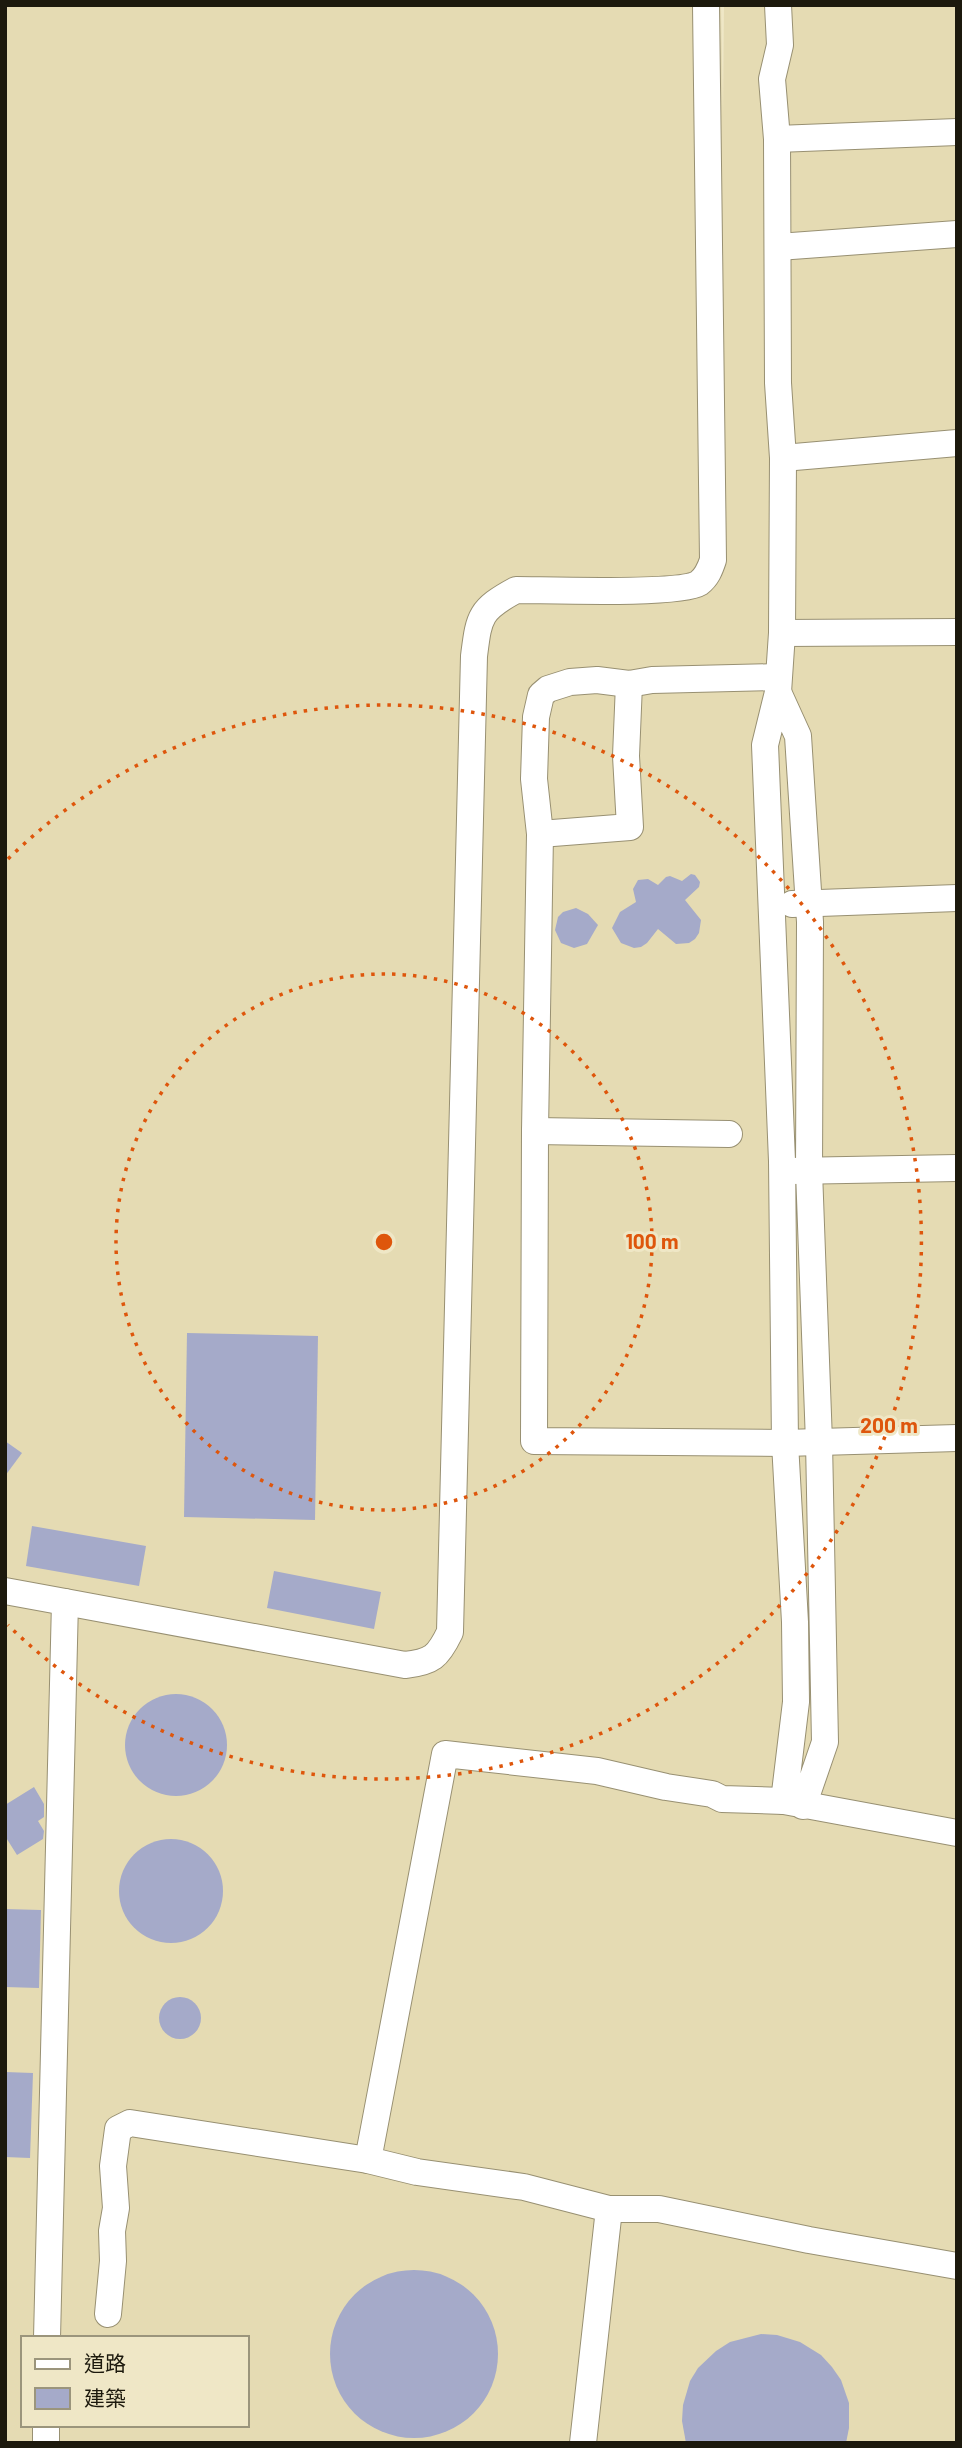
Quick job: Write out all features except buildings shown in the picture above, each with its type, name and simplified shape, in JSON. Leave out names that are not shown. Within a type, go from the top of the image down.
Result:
[{"type":"lane","points":[[5,1591],[405,1665],[427,1662],[442,1649],[450,1632],[474,656],[478,622],[494,602],[516,590],[669,590],[698,584],[709,573],[713,560],[706,5]]},
{"type":"lane","points":[[778,5],[780,45],[772,79],[777,139],[778,383],[783,458],[782,633],[778,685],[765,745],[782,1171],[785,1443],[795,1622],[793,1804]]},
{"type":"lane","points":[[777,139],[957,132]]},
{"type":"lane","points":[[778,247],[957,234]]},
{"type":"lane","points":[[783,458],[957,443]]},
{"type":"lane","points":[[782,633],[957,632]]},
{"type":"lane","points":[[778,685],[652,680],[629,684],[597,680],[570,682],[548,689],[541,695],[536,717],[534,779],[540,834],[534,1441],[785,1443],[957,1438]]},
{"type":"lane","points":[[540,834],[630,827],[626,756],[629,684]]},
{"type":"lane","points":[[778,685],[798,736],[809,903],[809,1171],[819,1442],[825,1742],[793,1804]]},
{"type":"lane","points":[[773,905],[957,898]]},
{"type":"lane","points":[[776,1037],[810,1039]]},
{"type":"lane","points":[[535,1131],[729,1134]]},
{"type":"lane","points":[[782,1171],[957,1168]]},
{"type":"lane","points":[[47,2336],[65,1602]]},
{"type":"lane","points":[[368,2160],[445,1754],[597,1771],[666,1787],[712,1794],[722,1799],[793,1804],[957,1833]]},
{"type":"lane","points":[[108,2314],[113,2261],[111,2231],[116,2208],[113,2166],[118,2130],[130,2123],[368,2160],[417,2172],[524,2187],[609,2209],[659,2209],[809,2240],[957,2266]]},
{"type":"lane","points":[[583,2443],[609,2209]]},
{"type":"shaded area","points":[[5,5],[721,5],[723,115],[724,5],[957,5],[957,2443],[5,2443]]}]
